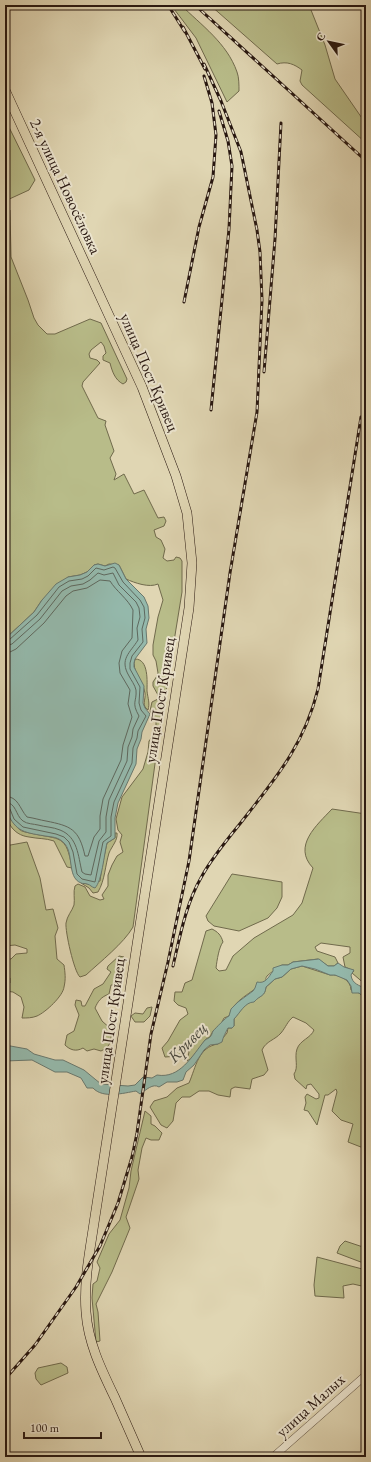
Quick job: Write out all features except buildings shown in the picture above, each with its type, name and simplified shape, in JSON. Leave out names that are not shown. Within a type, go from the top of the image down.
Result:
[{"type":"main road","name":"2-я улица Новосёловка","points":[[5,90],[100,295]]},
{"type":"main road","name":"улица Пост Кривец","points":[[100,295],[142,387],[176,476],[187,513],[192,563],[189,608],[147,871],[87,1268],[86,1312],[90,1339],[98,1361],[141,1457]]},
{"type":"street","name":"улица Малых","points":[[273,1457],[366,1375]]},
{"type":"green space","points":[[171,5],[181,5],[213,35],[233,62],[238,76],[239,91],[227,102],[196,38]]},
{"type":"green space","points":[[210,5],[309,5],[325,45],[335,79],[366,124],[366,143],[302,85],[300,81],[302,70],[290,64],[277,64]]},
{"type":"green space","points":[[5,119],[35,180],[29,190],[5,201]]},
{"type":"green space","points":[[5,206],[10,210],[11,257],[38,325],[47,334],[55,334],[90,319],[101,323],[127,379],[123,384],[120,382],[114,375],[110,363],[103,360],[103,356],[106,353],[101,342],[91,350],[89,354],[90,358],[97,360],[100,363],[83,382],[82,386],[98,418],[106,421],[105,425],[114,451],[110,458],[116,474],[114,480],[124,474],[134,494],[144,490],[158,518],[164,517],[166,521],[164,526],[154,530],[156,537],[161,540],[165,549],[163,558],[167,561],[174,560],[176,557],[180,558],[182,561],[182,592],[159,734],[133,927],[111,952],[86,975],[80,977],[75,968],[70,951],[66,923],[74,905],[75,886],[78,884],[85,887],[90,896],[100,900],[104,899],[102,895],[108,886],[108,875],[112,865],[117,856],[123,852],[120,842],[122,835],[118,830],[116,819],[122,797],[143,769],[148,752],[149,741],[156,732],[156,722],[150,711],[152,702],[158,699],[158,695],[153,686],[153,682],[158,673],[156,661],[153,655],[153,645],[163,600],[158,584],[146,585],[126,579],[119,565],[109,564],[105,566],[98,564],[94,565],[87,572],[68,577],[42,600],[34,612],[5,639]]},
{"type":"green space","points":[[135,659],[140,660],[145,667],[149,703],[148,710],[144,704],[145,693],[136,672],[134,663]]},
{"type":"green space","points":[[5,808],[21,831],[60,840],[67,849],[72,868],[67,867],[54,841],[23,836],[14,830],[8,821]]},
{"type":"green space","points":[[332,809],[366,814],[366,985],[352,973],[354,971],[345,967],[343,957],[350,953],[350,947],[321,943],[315,947],[317,951],[335,957],[338,963],[334,966],[328,966],[318,959],[282,965],[267,976],[264,982],[234,1005],[229,1016],[224,1018],[221,1024],[213,1031],[210,1037],[206,1039],[192,1058],[187,1061],[189,1052],[186,1048],[182,1050],[180,1056],[165,1057],[162,1048],[168,1041],[180,1020],[188,1014],[186,1008],[178,1005],[174,1001],[175,992],[182,992],[185,983],[192,980],[206,931],[212,929],[221,937],[223,942],[219,950],[216,968],[219,971],[226,970],[233,956],[254,938],[293,915],[302,903],[313,868],[307,860],[305,852],[306,844],[314,829]]},
{"type":"green space","points":[[115,833],[117,833],[117,838],[109,853],[102,883],[98,892],[93,893],[89,888],[81,883],[89,884],[100,881],[107,843],[115,838]]},
{"type":"green space","points":[[27,842],[40,878],[46,910],[53,909],[58,928],[55,936],[57,959],[64,965],[65,984],[61,995],[41,1014],[31,1018],[22,1018],[24,1007],[21,997],[13,992],[5,991],[5,985],[10,983],[10,978],[5,977],[5,959],[11,959],[16,954],[27,953],[27,949],[15,945],[5,946],[5,846]]},
{"type":"green space","points":[[232,874],[282,882],[282,897],[277,908],[268,918],[239,931],[214,926],[208,921],[206,916]]},
{"type":"green space","points":[[119,956],[124,957],[125,960],[120,981],[118,985],[111,985],[109,994],[104,996],[97,1003],[95,1008],[102,1021],[112,1030],[109,1045],[101,1051],[94,1049],[87,1051],[83,1048],[73,1050],[69,1048],[65,1045],[67,1035],[74,1031],[79,1015],[75,1005],[76,1000],[81,1001],[82,1006],[85,1006],[94,989],[103,984],[111,972],[107,969],[108,966]]},
{"type":"green space","points":[[302,966],[344,978],[349,983],[351,990],[359,993],[366,999],[366,1149],[348,1142],[353,1124],[341,1120],[332,1111],[337,1092],[336,1089],[328,1095],[325,1095],[317,1125],[308,1111],[304,1110],[306,1103],[305,1097],[307,1094],[316,1099],[319,1098],[319,1094],[311,1084],[307,1085],[306,1089],[295,1079],[296,1052],[300,1043],[313,1033],[314,1030],[306,1023],[293,1017],[281,1033],[268,1043],[262,1050],[268,1070],[264,1075],[252,1079],[250,1089],[235,1087],[231,1089],[230,1097],[218,1095],[209,1091],[199,1091],[190,1097],[182,1097],[176,1103],[173,1121],[167,1128],[161,1125],[150,1107],[154,1101],[167,1097],[177,1088],[189,1083],[202,1053],[211,1046],[218,1044],[227,1033],[228,1028],[232,1028],[234,1026],[234,1019],[244,1006],[262,995],[266,987],[275,979],[282,977],[291,969]]},
{"type":"green space","points":[[152,1007],[150,1016],[144,1022],[135,1022],[131,1016],[135,1013],[143,1014],[147,1008]]},
{"type":"green space","points":[[145,1111],[151,1116],[151,1124],[162,1133],[159,1140],[151,1140],[146,1138],[142,1148],[138,1170],[139,1179],[126,1217],[130,1228],[112,1272],[96,1304],[100,1341],[96,1342],[92,1298],[93,1284],[97,1281],[100,1268],[97,1262],[109,1234],[120,1220],[129,1188],[131,1171]]},
{"type":"green space","points":[[345,1241],[366,1248],[366,1264],[337,1253],[340,1246]]},
{"type":"green space","points":[[317,1257],[366,1270],[366,1287],[353,1284],[343,1286],[344,1298],[315,1296],[314,1285]]},
{"type":"green space","points":[[61,1363],[67,1367],[68,1373],[41,1385],[36,1379],[35,1373],[38,1368]]},
{"type":"water","points":[[115,563],[119,565],[126,579],[144,597],[148,606],[149,618],[146,629],[147,643],[135,659],[134,667],[144,686],[143,703],[150,714],[142,732],[137,749],[136,764],[118,803],[115,818],[115,838],[107,843],[101,874],[95,888],[76,880],[72,870],[67,846],[63,842],[59,839],[30,833],[20,829],[12,822],[5,808],[5,639],[34,612],[56,584],[68,577],[87,572],[94,565],[98,564],[105,566]]},
{"type":"water","points":[[319,959],[328,966],[334,966],[338,963],[344,967],[354,970],[351,975],[352,978],[356,984],[366,989],[366,999],[359,993],[352,993],[351,986],[347,980],[335,975],[330,975],[302,966],[291,969],[282,977],[275,979],[266,987],[263,994],[254,1002],[251,1002],[245,1006],[234,1019],[234,1026],[232,1028],[228,1028],[222,1042],[210,1045],[204,1050],[194,1065],[186,1072],[183,1080],[177,1082],[167,1082],[159,1087],[152,1086],[140,1094],[136,1091],[120,1094],[108,1094],[97,1091],[93,1088],[87,1088],[81,1078],[67,1072],[55,1072],[32,1060],[5,1061],[5,1045],[27,1049],[34,1054],[55,1060],[63,1060],[84,1070],[101,1084],[128,1086],[135,1085],[143,1077],[152,1078],[157,1075],[172,1073],[185,1065],[205,1040],[211,1036],[213,1031],[229,1016],[231,1009],[253,991],[257,982],[262,982],[268,978],[273,971],[273,968],[288,965],[293,962]]},
{"type":"railway","points":[[168,5],[185,32]]},
{"type":"railway","points":[[195,5],[366,161]]},
{"type":"railway","points":[[183,27],[205,69]]},
{"type":"railway","points":[[5,1379],[35,1345],[76,1287],[100,1246],[118,1203],[132,1157],[137,1133],[151,1034],[189,861],[230,573],[257,412],[262,300],[260,252],[257,230],[241,152],[221,101],[204,64]]},
{"type":"railway","points":[[184,302],[199,227],[213,177],[216,135],[212,103],[204,76]]},
{"type":"railway","points":[[211,410],[229,229],[232,166],[228,141],[219,111]]},
{"type":"railway","points":[[264,372],[275,239],[281,123]]},
{"type":"railway","points":[[173,966],[181,931],[196,886],[219,850],[265,792],[287,761],[305,728],[312,709],[318,689],[361,417]]},
{"type":"water label","name":"Кривец","points":[[187,1042]]}]
